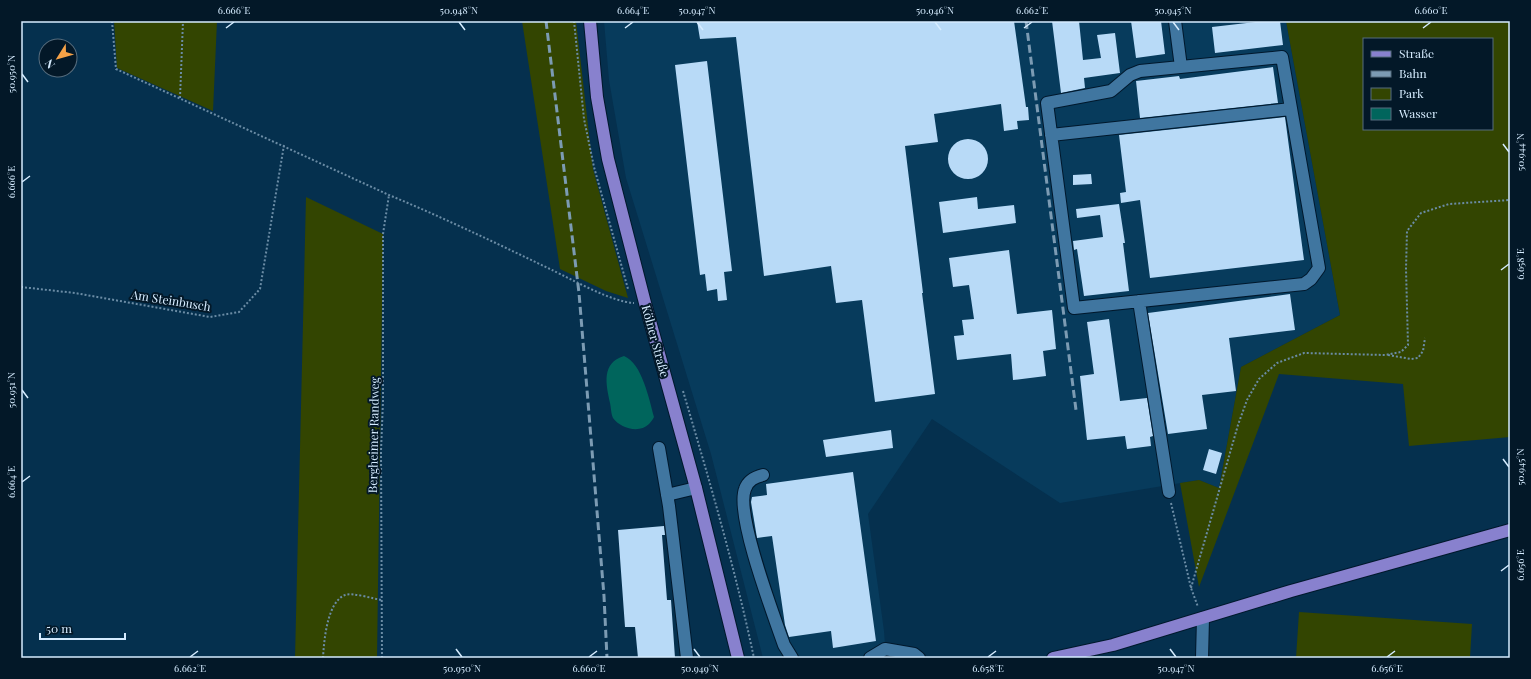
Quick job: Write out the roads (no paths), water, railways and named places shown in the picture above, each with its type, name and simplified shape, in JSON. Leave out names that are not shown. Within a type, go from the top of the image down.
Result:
[{"type":"main road","name":"Kölner Straße","points":[[590,21],[597,97],[608,159],[645,303],[696,488],[738,658]]},
{"type":"main road","points":[[1053,658],[1113,644],[1291,591],[1510,530]]},
{"type":"street","points":[[1175,21],[1181,67]]},
{"type":"street","points":[[1282,57],[1291,109],[1319,268],[1312,279],[1304,284],[1074,308],[1047,103],[1111,91],[1130,75],[1140,71],[1282,57]]},
{"type":"street","points":[[1052,135],[1291,109]]},
{"type":"street","points":[[1139,301],[1169,492]]},
{"type":"street","points":[[659,448],[667,495],[686,658]]},
{"type":"street","points":[[764,475],[756,476],[750,481],[745,489],[743,500],[749,538],[784,645],[792,658]]},
{"type":"street","points":[[667,495],[696,488]]},
{"type":"street","points":[[1202,658],[1203,618]]},
{"type":"street","points":[[870,658],[885,649],[914,654],[919,658]]},
{"type":"water","points":[[624,356],[636,366],[644,382],[654,417],[649,424],[640,429],[620,425],[616,422],[612,415],[607,389],[608,369],[617,359]]},
{"type":"railway","points":[[546,21],[579,293],[604,596],[607,658]]},
{"type":"railway","points":[[1026,21],[1076,410]]}]
